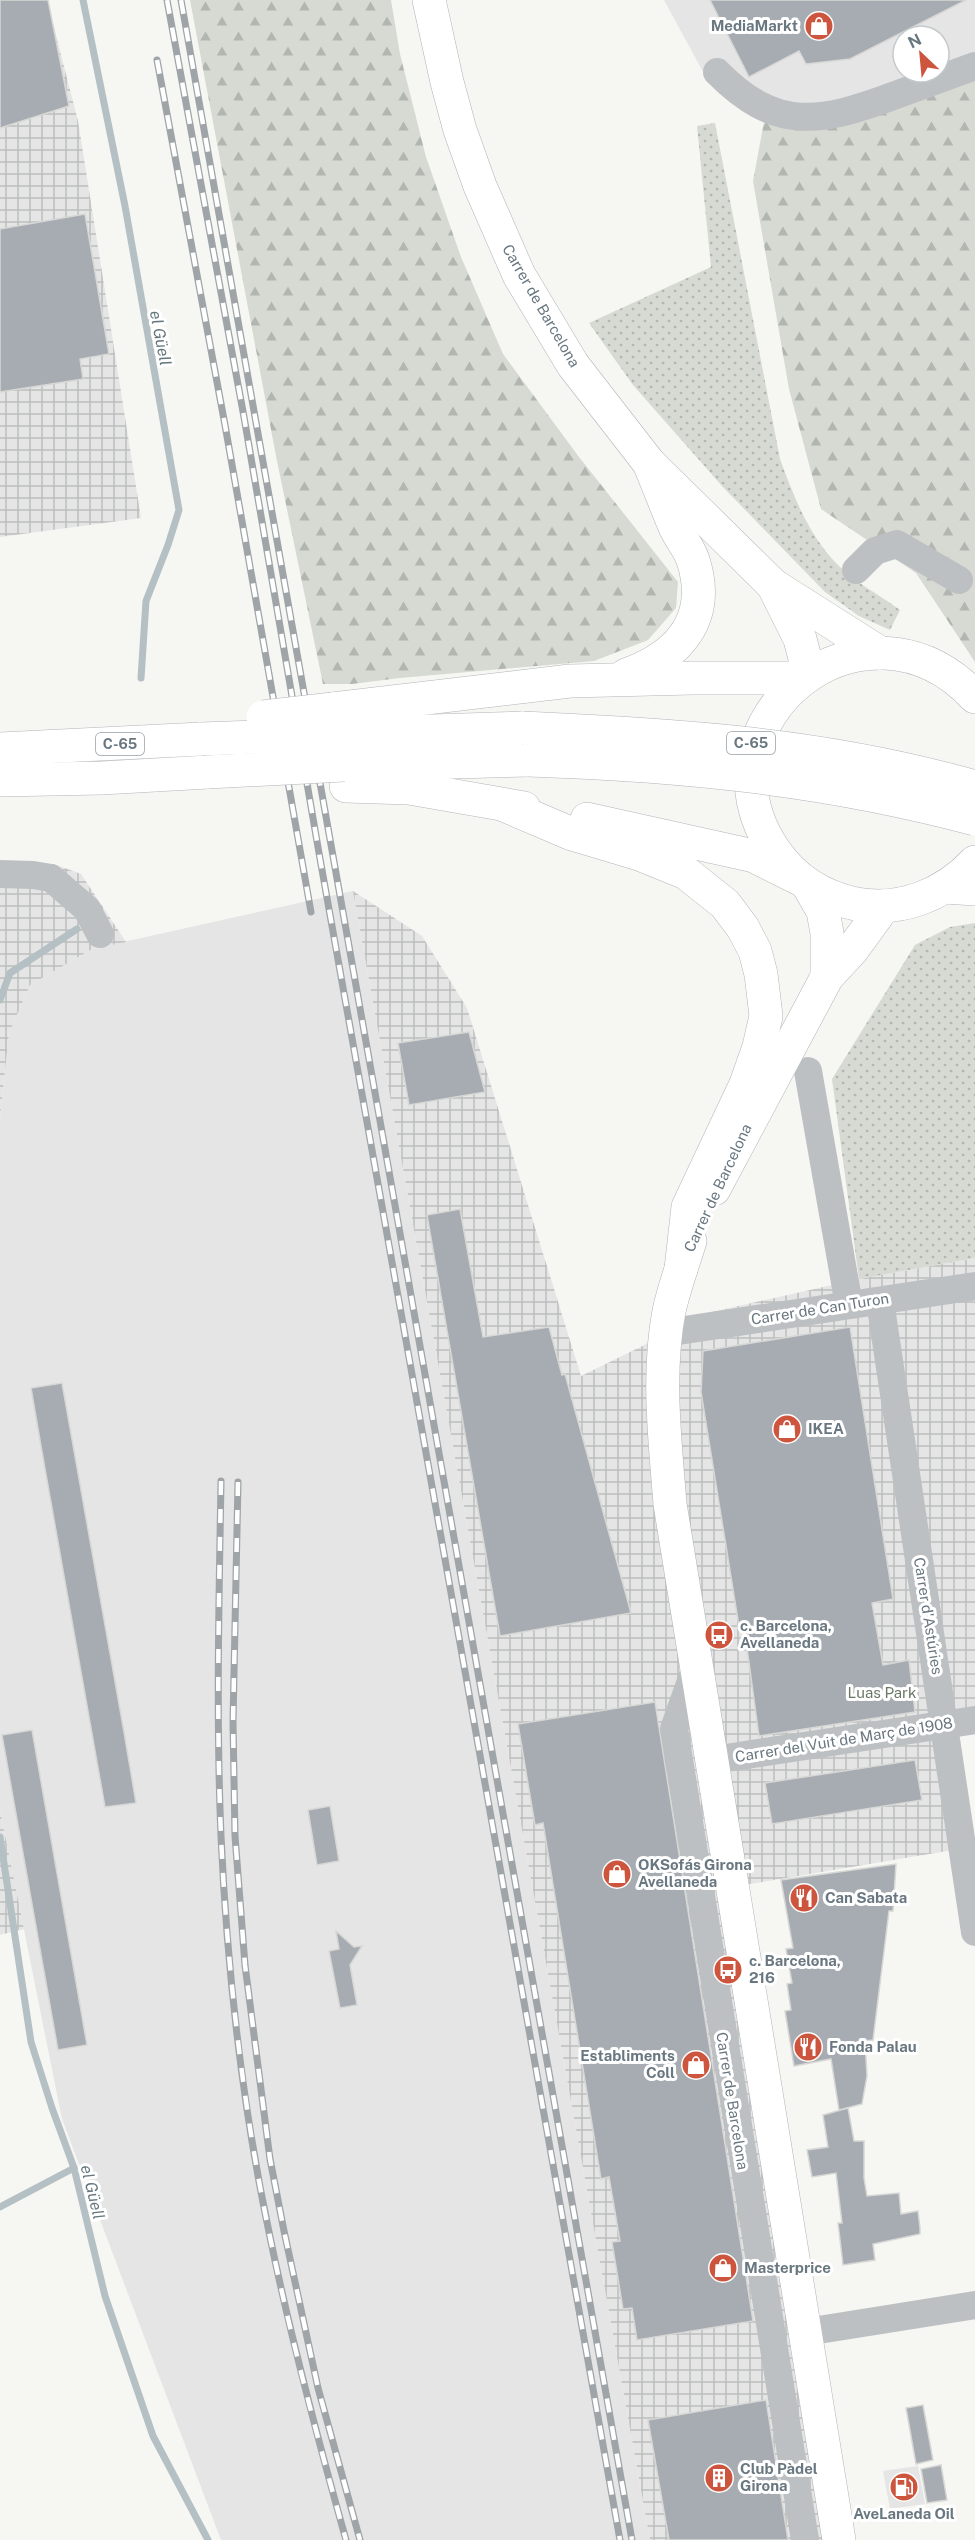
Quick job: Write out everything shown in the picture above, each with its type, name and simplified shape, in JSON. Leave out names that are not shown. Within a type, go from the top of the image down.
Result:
[{"type":"main road","name":"Carrer de Barcelona","points":[[429,0],[460,130],[498,230],[519,275],[573,365],[649,463],[773,585],[880,653]]},
{"type":"main road","points":[[614,680],[650,667],[665,657],[683,640],[697,612],[699,587],[692,558],[676,529],[649,463]]},
{"type":"main road","name":"Carrer de Barcelona","points":[[773,585],[800,639],[806,676]]},
{"type":"main road","points":[[804,882],[779,857],[765,834],[756,809],[754,756],[764,726],[780,700],[806,676],[847,657],[880,653],[907,656],[936,666],[955,678],[975,697]]},
{"type":"main road","points":[[340,748],[570,681],[806,676]]},
{"type":"main road","name":"C-65","points":[[0,780],[209,779],[340,748],[523,728],[735,741],[823,753],[911,769],[975,787]]},
{"type":"main road","name":"C-65","points":[[0,749],[199,731],[340,748],[528,760],[626,763],[739,773],[908,801],[975,819]]},
{"type":"main road","points":[[340,748],[409,788],[609,822],[754,856],[839,899],[860,904],[884,906],[960,888],[975,862]]},
{"type":"main road","points":[[504,805],[572,834],[639,854],[686,873],[725,904],[743,928],[755,951],[762,974],[766,1016],[759,1047],[746,1084],[688,1207],[681,1269]]},
{"type":"main road","name":"Carrer de Barcelona","points":[[804,882],[823,911],[827,933],[827,977]]},
{"type":"main road","name":"Carrer de Barcelona","points":[[839,2540],[670,1504],[662,1398],[665,1333],[672,1298],[691,1239],[725,1165],[827,977],[852,950],[884,906]]},
{"type":"street","points":[[717,72],[749,100],[768,109],[788,115],[828,117],[852,111],[975,66]]},
{"type":"street","points":[[856,570],[875,551],[897,544],[959,580]]},
{"type":"street","points":[[0,874],[51,878],[93,922]]},
{"type":"street","points":[[808,1071],[849,1305]]},
{"type":"street","name":"Carrer de Can Turon","points":[[665,1333],[975,1286]]},
{"type":"street","name":"Carrer d'Astúries","points":[[880,1300],[936,1661],[942,1726],[955,1790],[975,1932]]},
{"type":"street","name":"Carrer de Barcelona","points":[[697,1664],[674,1729],[732,2101],[805,2540]]},
{"type":"street","name":"Carrer del Vuit de Març de 1908","points":[[713,1760],[975,1720]]},
{"type":"street","points":[[806,2332],[975,2305]]},
{"type":"shaded area","points":[[0,0],[47,0],[78,121],[141,518],[0,537]]},
{"type":"shaded area","points":[[664,0],[975,0],[975,76],[826,128],[708,81]]},
{"type":"shaded area","points":[[0,863],[54,864],[81,874],[126,942],[92,949],[30,985],[9,1033],[0,1117]]},
{"type":"shaded area","points":[[353,891],[650,2540],[221,2540],[62,2119],[0,1810],[0,1117],[9,1033],[30,985],[92,949]]},
{"type":"shaded area","points":[[353,891],[422,936],[467,1008],[581,1376],[712,1312],[859,1279],[975,1258],[975,1719],[947,1724],[965,1848],[726,1888],[839,2540],[650,2540]]},
{"type":"shaded area","points":[[0,1810],[24,1929],[0,1935]]},
{"type":"shaded area","name":"AveLaneda Oil","points":[[918,2466],[925,2504],[890,2509],[883,2471]]},
{"type":"green space","points":[[190,0],[391,0],[400,54],[426,157],[461,257],[503,354],[579,457],[678,582],[676,608],[648,640],[594,661],[352,684],[323,684],[276,456]]},
{"type":"green space","points":[[975,76],[975,662],[916,573],[821,509],[789,389],[753,181],[764,122],[938,84],[951,84],[951,81]]},
{"type":"green space","points":[[715,123],[780,459],[790,487],[810,528],[827,553],[851,577],[900,610],[890,630],[859,616],[825,592],[722,486],[633,385],[589,323],[711,267],[697,126]]},
{"type":"green space","points":[[975,923],[975,1258],[859,1279],[832,1079],[915,945],[950,927]]},
{"type":"building","points":[[0,0],[48,0],[69,106],[0,128]]},
{"type":"building","name":"MediaMarkt","points":[[710,0],[966,0],[919,24],[891,24],[891,38],[850,59],[806,64],[799,51],[749,77]]},
{"type":"building","points":[[85,214],[109,354],[80,359],[83,379],[0,392],[0,229]]},
{"type":"building","points":[[469,1032],[485,1092],[409,1105],[398,1043]]},
{"type":"building","points":[[460,1209],[483,1337],[549,1327],[562,1375],[565,1374],[631,1613],[500,1636],[427,1215]]},
{"type":"building","points":[[850,1327],[893,1599],[872,1603],[883,1665],[909,1660],[915,1712],[759,1736],[744,1626],[739,1626],[701,1392],[703,1351]]},
{"type":"building","points":[[62,1383],[136,1803],[105,1807],[41,1446],[31,1388]]},
{"type":"building","points":[[655,1702],[753,2321],[637,2340],[632,2308],[623,2309],[612,2242],[620,2241],[609,2177],[601,2179],[543,1823],[535,1825],[518,1724]]},
{"type":"building","points":[[32,1730],[87,2045],[58,2050],[2,1735]]},
{"type":"building","points":[[915,1760],[922,1800],[772,1824],[765,1783]]},
{"type":"building","points":[[330,1806],[339,1861],[317,1865],[308,1810]]},
{"type":"building","points":[[896,1864],[893,1911],[889,1911],[873,2040],[865,2041],[867,2076],[862,2104],[839,2110],[831,2059],[794,2066],[785,2011],[791,2010],[787,1984],[792,1983],[786,1949],[793,1948],[781,1880]]},
{"type":"building","points":[[336,1931],[354,1947],[362,1946],[350,1965],[357,2005],[340,2008],[329,1951],[339,1949]]},
{"type":"building","points":[[848,2108],[854,2141],[864,2141],[864,2178],[867,2196],[899,2193],[901,2214],[918,2211],[920,2234],[873,2244],[875,2260],[843,2265],[838,2223],[842,2223],[836,2173],[812,2177],[807,2150],[828,2147],[823,2115]]},
{"type":"building","name":"Club Pàdel Girona","points":[[766,2400],[788,2540],[669,2540],[648,2420]]},
{"type":"building","points":[[923,2405],[933,2460],[916,2464],[906,2408]]},
{"type":"building","points":[[941,2465],[947,2500],[927,2503],[921,2469]]},
{"type":"waterway","name":"el Güell","points":[[83,0],[125,206],[179,510],[146,601],[141,678]]},
{"type":"waterway","name":"el Güell","points":[[0,1000],[10,973],[77,929]]},
{"type":"waterway","name":"el Güell","points":[[0,1837],[31,2042],[74,2168],[105,2296],[153,2436],[208,2540]]},
{"type":"waterway","points":[[0,2207],[74,2168]]},
{"type":"railway","points":[[167,0],[244,417],[319,853],[620,2540]]},
{"type":"railway","points":[[181,0],[632,2540]]},
{"type":"railway","points":[[157,60],[225,425],[311,912]]},
{"type":"railway","points":[[221,1481],[218,1658],[219,1792],[227,1936],[244,2089],[260,2189],[278,2275],[305,2389],[346,2540]]},
{"type":"railway","points":[[238,1482],[233,1722],[235,1836],[245,1965],[270,2159],[284,2231],[318,2388],[360,2540]]},
{"type":"place","name":"MediaMarkt","points":[[819,26]]},
{"type":"place","name":"IKEA","points":[[787,1429]]},
{"type":"place","name":"c. Barcelona, Avellaneda","points":[[719,1635]]},
{"type":"place","name":"OKSofás Girona Avellaneda","points":[[617,1874]]},
{"type":"place","name":"Can Sabata","points":[[804,1898]]},
{"type":"place","name":"c. Barcelona, 216","points":[[728,1970]]},
{"type":"place","name":"Fonda Palau","points":[[808,2047]]},
{"type":"place","name":"Establiments Coll","points":[[696,2065]]},
{"type":"place","name":"Masterprice","points":[[723,2268]]},
{"type":"place","name":"Club Pàdel Girona","points":[[719,2478]]},
{"type":"place","name":"AveLaneda Oil","points":[[904,2487]]},
{"type":"park label","name":"Luas Park","points":[[882,1693]]}]
